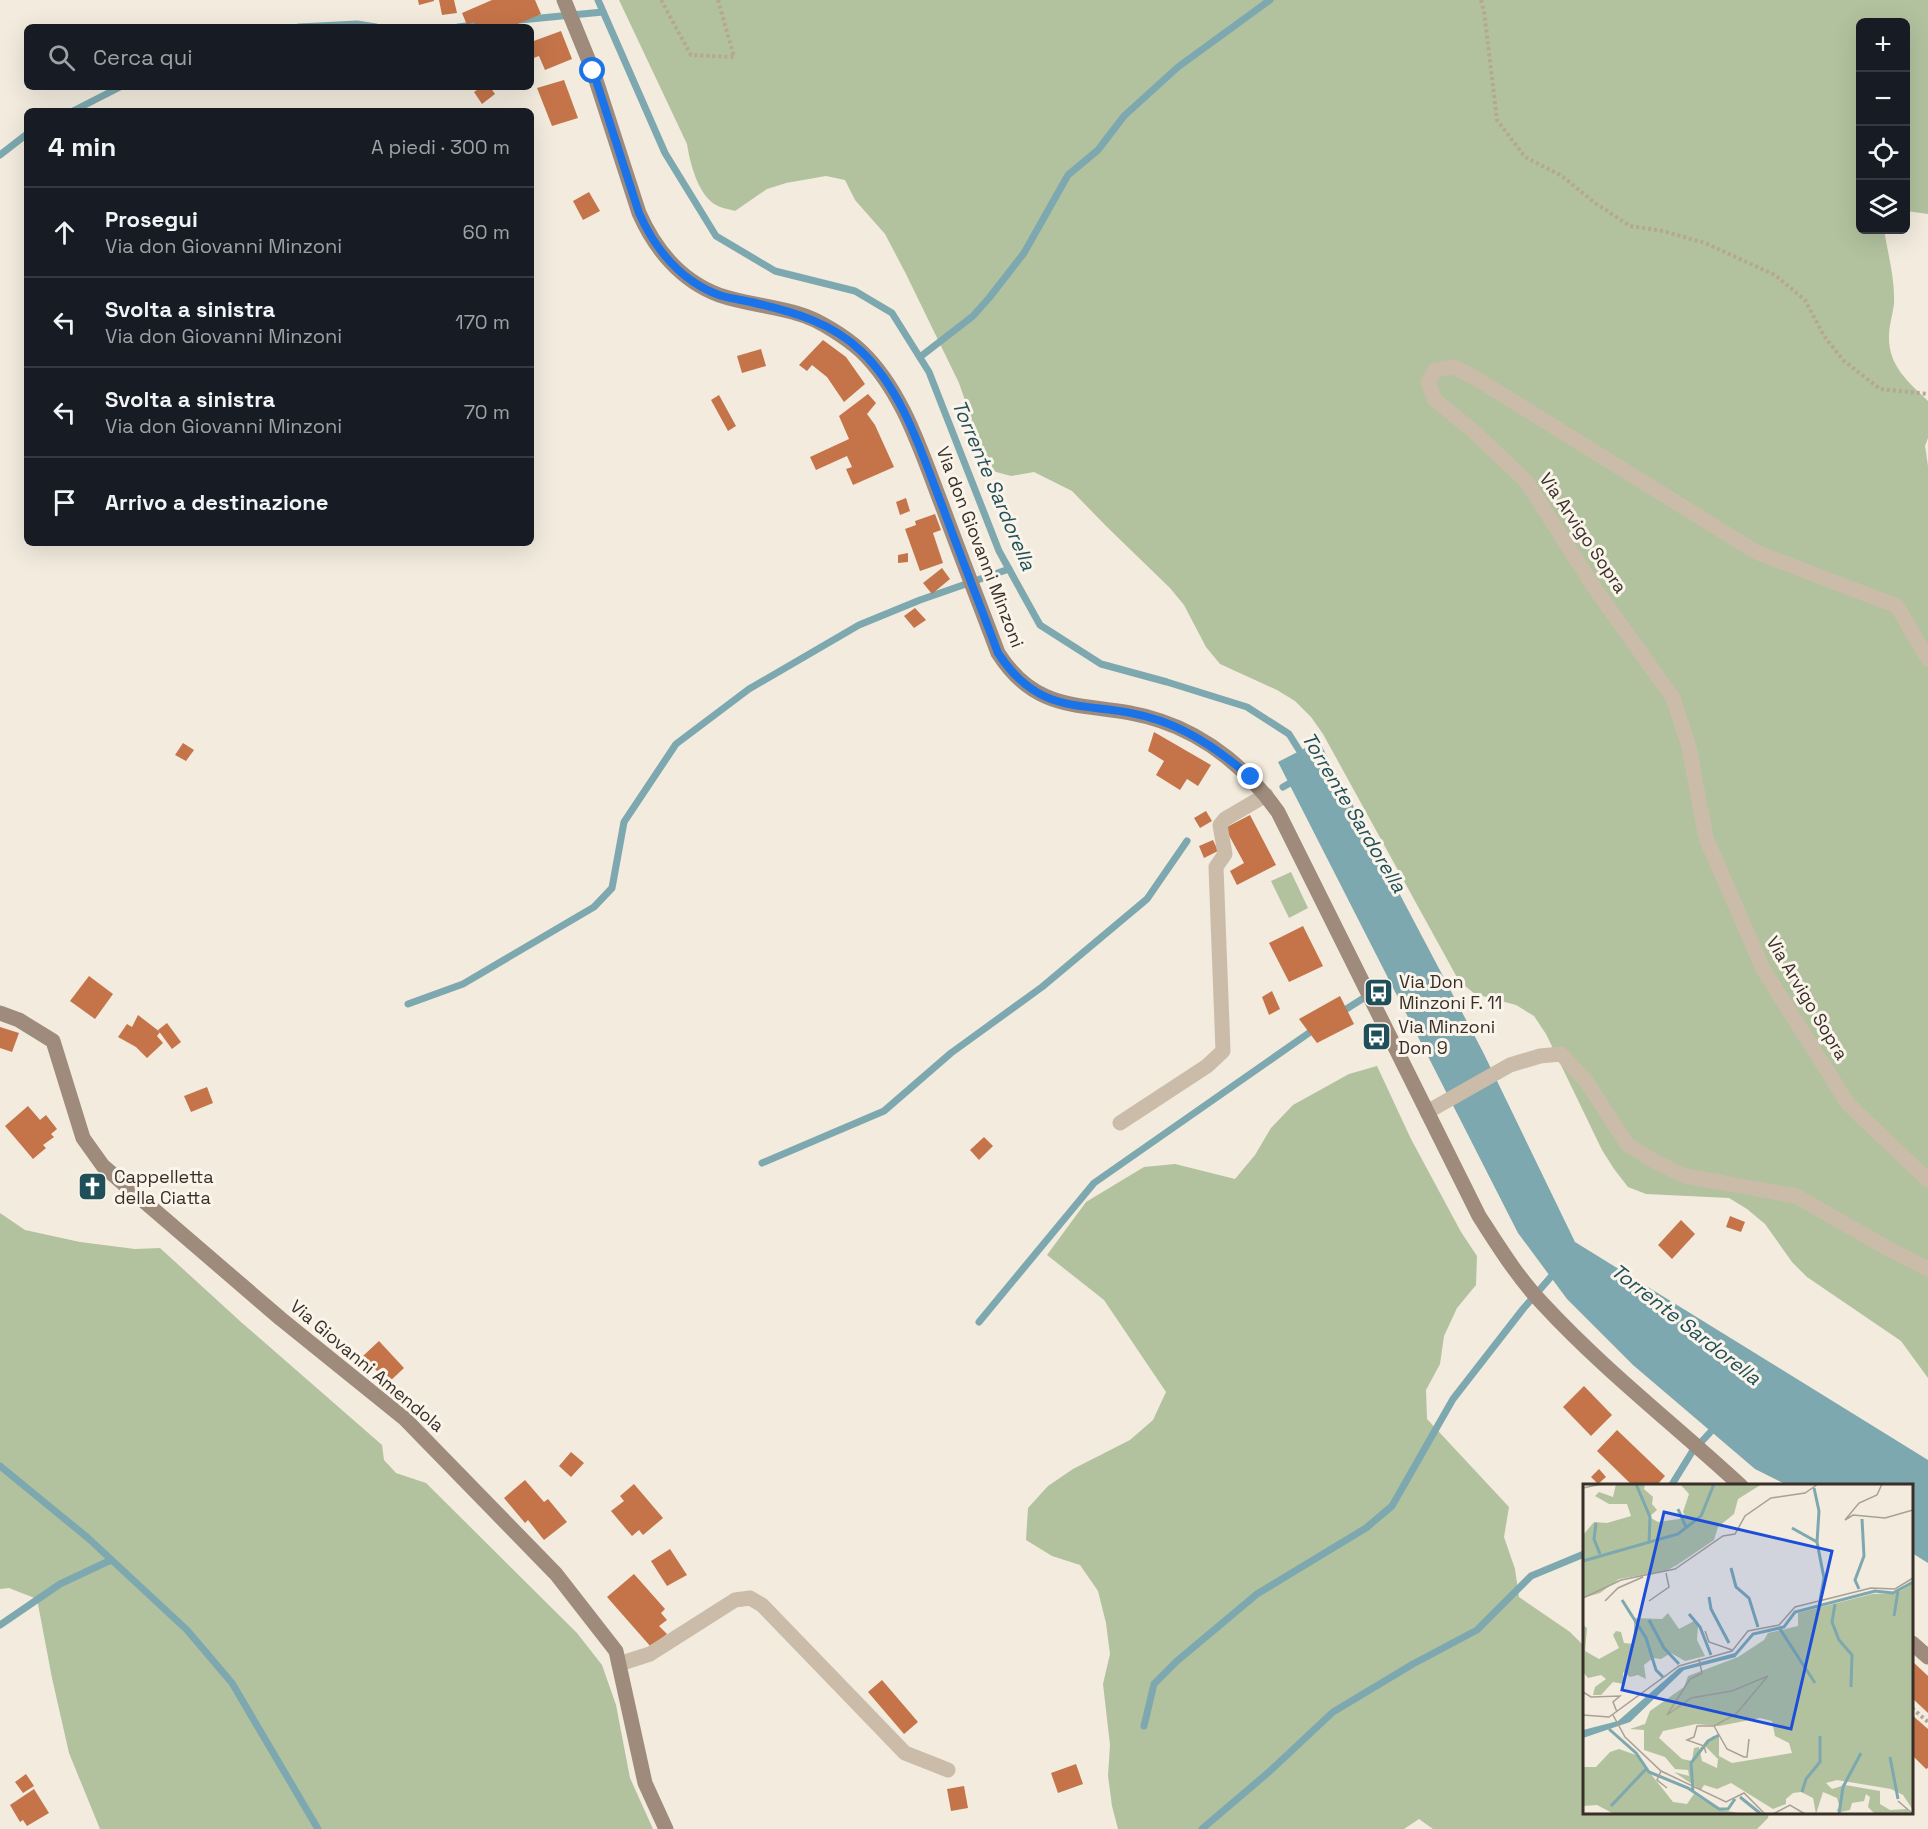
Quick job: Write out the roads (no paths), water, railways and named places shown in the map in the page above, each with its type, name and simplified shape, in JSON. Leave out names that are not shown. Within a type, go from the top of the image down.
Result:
[{"type":"main road","name":"Via don Giovanni Minzoni","points":[[564,0],[593,71],[639,213],[647,231],[672,265],[703,287],[720,295],[802,314],[834,331],[861,351],[882,375],[918,443],[998,653],[1008,668],[1026,686],[1048,699],[1064,704],[1138,714],[1161,721],[1191,734],[1225,756],[1251,777],[1278,812],[1433,1109],[1479,1216],[1511,1266],[1542,1304],[1623,1383],[1740,1484]]},
{"type":"main road","name":"Via Giovanni Amendola","points":[[0,1013],[19,1020],[53,1041],[83,1138],[103,1166],[281,1318],[405,1419],[556,1574],[615,1651],[645,1783],[666,1829]]},
{"type":"main road","points":[[1913,1645],[1928,1657]]},
{"type":"street","name":"Via Arvigo Sopra","points":[[1928,659],[1897,606],[1756,552],[1454,367],[1435,370],[1428,382],[1434,400],[1471,429],[1526,481],[1596,591],[1673,698],[1689,747],[1706,838],[1763,969],[1848,1104],[1928,1180]]},
{"type":"street","points":[[1120,1123],[1207,1066],[1222,1052],[1216,867],[1225,854],[1220,825],[1225,819],[1266,795]]},
{"type":"street","points":[[1433,1109],[1510,1065],[1540,1056],[1561,1054],[1587,1081],[1627,1144],[1654,1161],[1685,1176],[1796,1196],[1928,1269]]},
{"type":"street","points":[[619,1664],[650,1654],[735,1600],[750,1598],[762,1605],[905,1753],[948,1770]]},
{"type":"water","points":[[1319,741],[1483,1052],[1575,1242],[1928,1460],[1928,1563],[1913,1554],[1913,1484],[1785,1484],[1755,1469],[1633,1365],[1567,1299],[1518,1233],[1278,762]]},
{"type":"waterway","name":"Torrente Sardorella","points":[[598,0],[665,153],[716,236],[775,271],[855,291],[892,313],[929,372],[999,551],[1040,625],[1101,664],[1247,707],[1289,734],[1304,758]]},
{"type":"waterway","points":[[920,357],[973,316],[989,298],[1024,253],[1068,175],[1098,150],[1124,116],[1178,67],[1270,0]]},
{"type":"waterway","points":[[520,20],[603,12]]},
{"type":"waterway","points":[[79,108],[114,90]]},
{"type":"waterway","points":[[0,155],[24,136]]},
{"type":"waterway","points":[[408,1004],[463,984],[594,907],[612,888],[624,822],[676,744],[749,689],[859,625],[920,600],[1009,569]]},
{"type":"waterway","points":[[1283,787],[1297,779]]},
{"type":"waterway","points":[[762,1163],[884,1111],[951,1053],[1042,987],[1147,899],[1187,841]]},
{"type":"waterway","points":[[1340,1013],[1397,977]]},
{"type":"waterway","points":[[979,1322],[1094,1183],[1316,1028]]},
{"type":"waterway","points":[[1144,1726],[1154,1684],[1177,1661],[1257,1594],[1366,1528],[1392,1506],[1453,1399],[1523,1309],[1556,1271]]},
{"type":"waterway","points":[[1672,1484],[1692,1452],[1716,1426]]},
{"type":"waterway","points":[[0,1466],[88,1538],[187,1630],[232,1683],[318,1829]]},
{"type":"waterway","points":[[1202,1829],[1270,1771],[1333,1712],[1413,1664],[1477,1630],[1531,1576],[1583,1554]]},
{"type":"waterway","points":[[0,1625],[60,1584],[111,1560]]},
{"type":"place","name":"Via Don Minzoni F. 11","points":[[1378,992]]},
{"type":"place","name":"Via Minzoni Don 9","points":[[1377,1037]]},
{"type":"place","name":"Cappelletta della Ciatta","points":[[93,1187]]}]
